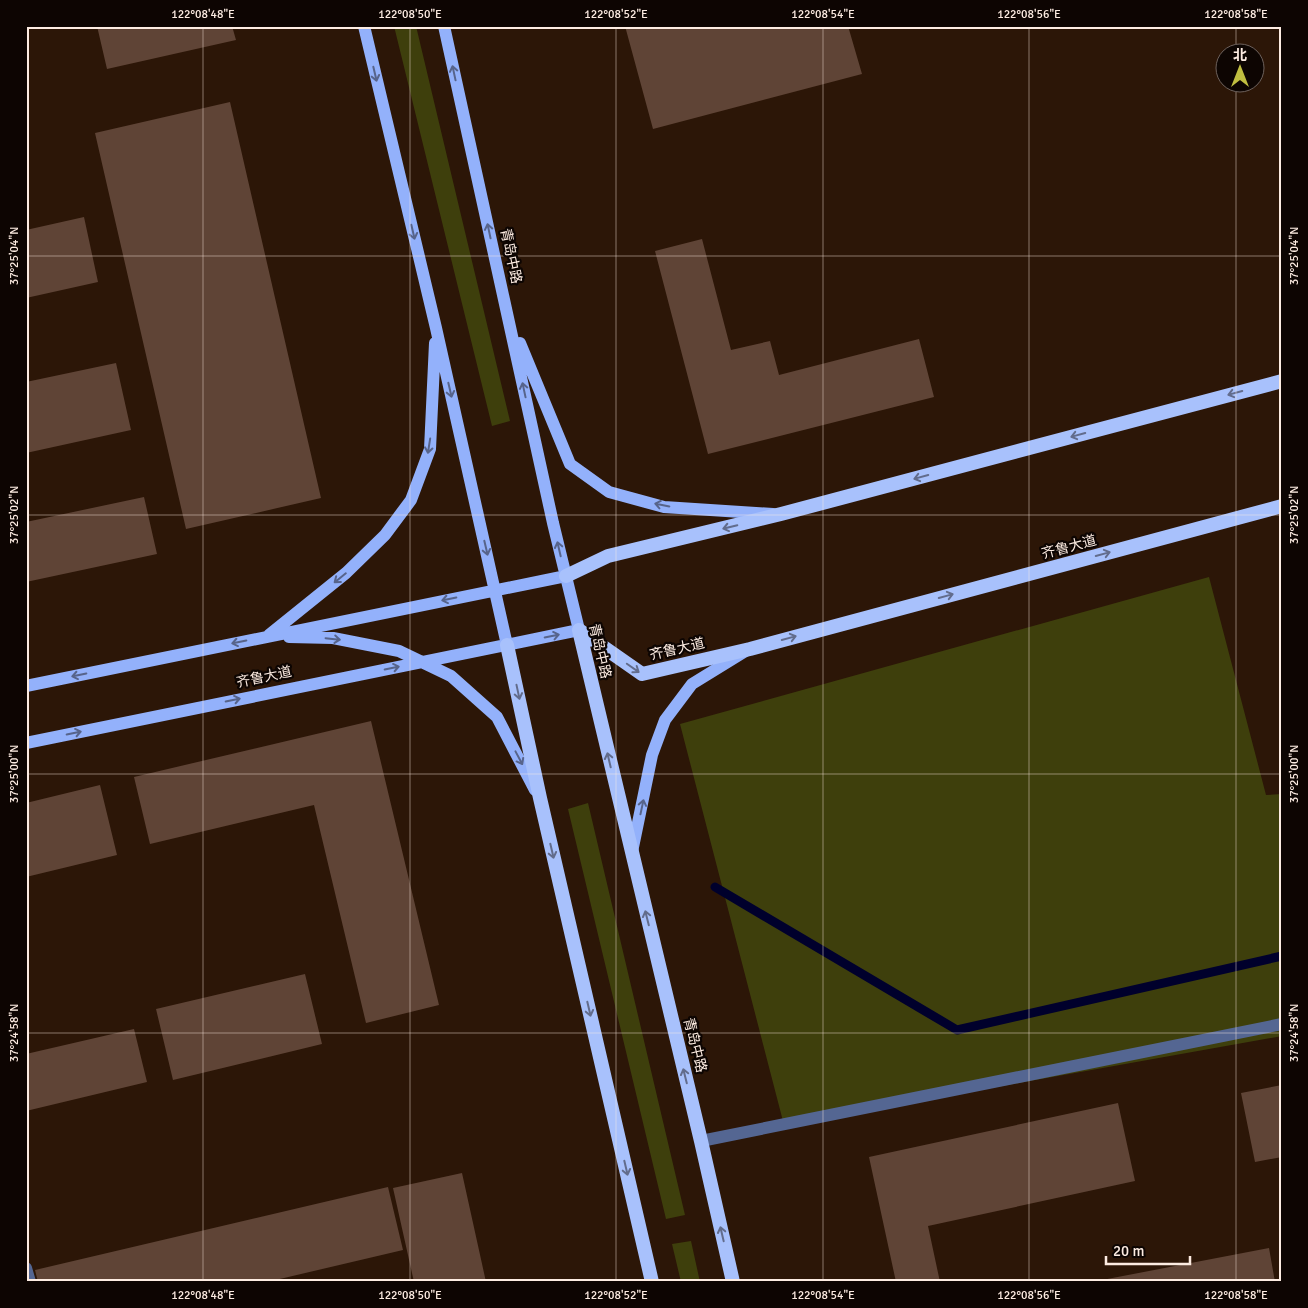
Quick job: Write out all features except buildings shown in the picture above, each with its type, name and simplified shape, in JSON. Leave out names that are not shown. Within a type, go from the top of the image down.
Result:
[{"type":"highway","points":[[566,576],[608,556],[781,514],[1282,380]]},
{"type":"highway","name":"齐鲁大道","points":[[579,630],[642,674],[750,649],[1282,506]]},
{"type":"highway","name":"青岛中路","points":[[579,630],[733,1282]]},
{"type":"highway","points":[[507,644],[540,798],[652,1282]]},
{"type":"main road","points":[[364,26],[436,328],[507,644]]},
{"type":"main road","name":"青岛中路","points":[[444,26],[579,630]]},
{"type":"main road","points":[[507,313],[570,464],[609,492],[664,506],[781,514]]},
{"type":"main road","points":[[267,637],[346,573],[385,536],[411,500],[430,449],[436,328]]},
{"type":"main road","points":[[26,686],[566,576]]},
{"type":"main road","name":"齐鲁大道","points":[[26,742],[579,630]]},
{"type":"main road","points":[[267,637],[333,638],[399,651],[451,676],[497,717],[540,798]]},
{"type":"main road","points":[[632,855],[652,755],[665,720],[692,684],[750,649]]},
{"type":"street","points":[[701,1141],[1282,1024]]},
{"type":"street","points":[[26,1268],[30,1282]]},
{"type":"shaded area","points":[[394,26],[416,26],[510,421],[492,426]]},
{"type":"shaded area","points":[[1209,577],[1266,795],[1282,794],[1282,1036],[784,1125],[680,724]]},
{"type":"shaded area","points":[[588,803],[685,1215],[666,1219],[568,809]]},
{"type":"shaded area","points":[[691,1241],[700,1282],[681,1282],[672,1244]]},
{"type":"waterway","points":[[715,887],[957,1030],[1282,956]]}]
